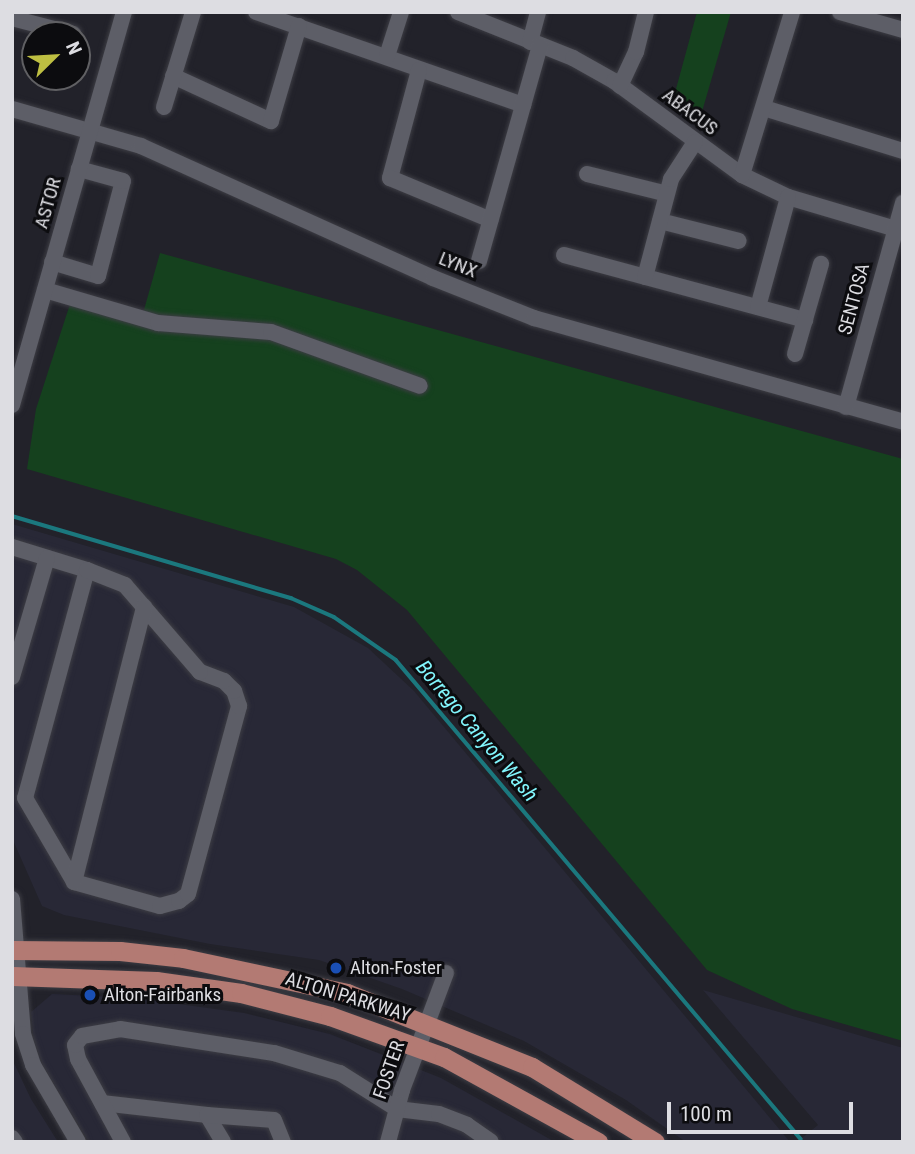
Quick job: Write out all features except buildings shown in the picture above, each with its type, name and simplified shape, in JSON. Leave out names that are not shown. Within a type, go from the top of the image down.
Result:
[{"type":"main road","name":"ALTON PARKWAY","points":[[15,950],[120,951],[225,965],[347,993],[428,1022],[555,1078],[655,1142]]},
{"type":"main road","name":"ALTON PARKWAY","points":[[15,976],[135,979],[241,993],[330,1016],[419,1046],[512,1091],[598,1142]]},
{"type":"street","name":"ASTOR","points":[[12,405],[124,12]]},
{"type":"street","points":[[164,107],[193,12]]},
{"type":"street","points":[[256,12],[523,105]]},
{"type":"street","points":[[387,56],[401,12]]},
{"type":"street","points":[[479,261],[523,105],[535,44],[538,12]]},
{"type":"street","points":[[620,86],[636,52],[646,12]]},
{"type":"street","points":[[742,175],[792,12]]},
{"type":"street","points":[[841,12],[903,30]]},
{"type":"street","name":"ABACUS","points":[[461,13],[535,44],[620,86],[742,175],[788,197],[899,230]]},
{"type":"street","points":[[12,18],[35,18]]},
{"type":"street","points":[[173,76],[271,121],[299,26]]},
{"type":"street","points":[[419,70],[390,178],[491,220]]},
{"type":"street","points":[[764,108],[903,151]]},
{"type":"street","name":"LYNX","points":[[12,110],[91,129],[222,180],[433,278],[534,318],[903,422]]},
{"type":"street","points":[[645,277],[667,194],[680,161],[695,142]]},
{"type":"street","points":[[52,262],[98,276],[124,181],[79,170]]},
{"type":"street","points":[[587,174],[667,194]]},
{"type":"street","points":[[758,307],[788,197]]},
{"type":"street","name":"SENTOSA","points":[[846,407],[899,230],[903,203]]},
{"type":"street","points":[[660,221],[739,241]]},
{"type":"street","points":[[564,255],[805,320]]},
{"type":"street","points":[[795,354],[821,264]]},
{"type":"street","points":[[45,290],[158,323],[271,332],[420,386]]},
{"type":"street","points":[[12,547],[87,570],[125,585],[200,672],[229,686],[239,706],[188,894],[179,901],[160,906],[74,882],[25,798],[87,570]]},
{"type":"street","points":[[12,677],[47,558]]},
{"type":"street","points":[[74,882],[144,607]]},
{"type":"street","points":[[12,899],[15,976],[23,1034],[33,1065],[78,1142]]},
{"type":"street","name":"FOSTER","points":[[388,1142],[397,1109],[446,973]]},
{"type":"street","points":[[123,1142],[75,1045],[82,1036],[120,1029],[274,1053],[340,1073],[397,1109],[439,1114],[467,1125],[491,1142]]},
{"type":"street","points":[[102,1103],[274,1120],[283,1142]]},
{"type":"street","points":[[207,1115],[223,1142]]},
{"type":"shaded area","points":[[12,524],[294,607],[368,648],[414,691],[790,1142],[686,1142],[626,1100],[524,1041],[402,989],[319,960],[210,944],[64,915],[42,906],[12,838]]},
{"type":"shaded area","points":[[703,990],[903,1048],[903,1142],[797,1142],[818,1125]]},
{"type":"shaded area","points":[[52,994],[135,998],[244,1013],[330,1034],[441,1078],[555,1142],[89,1142],[43,1065],[34,1040],[31,1012]]},
{"type":"shaded area","points":[[12,1059],[31,1099],[58,1142],[12,1142]]},
{"type":"green space","points":[[697,12],[731,12],[699,122],[673,100]]},
{"type":"green space","points":[[160,253],[903,459],[903,1041],[792,1009],[707,970],[407,610],[357,570],[336,559],[27,469],[36,409],[70,304],[140,324]]},
{"type":"waterway","name":"Borrego Canyon Wash","points":[[12,516],[291,598],[334,617],[396,660],[801,1139]]},
{"type":"place","name":"Alton-Foster","points":[[336,968]]},
{"type":"place","name":"Alton-Fairbanks","points":[[90,995]]}]
